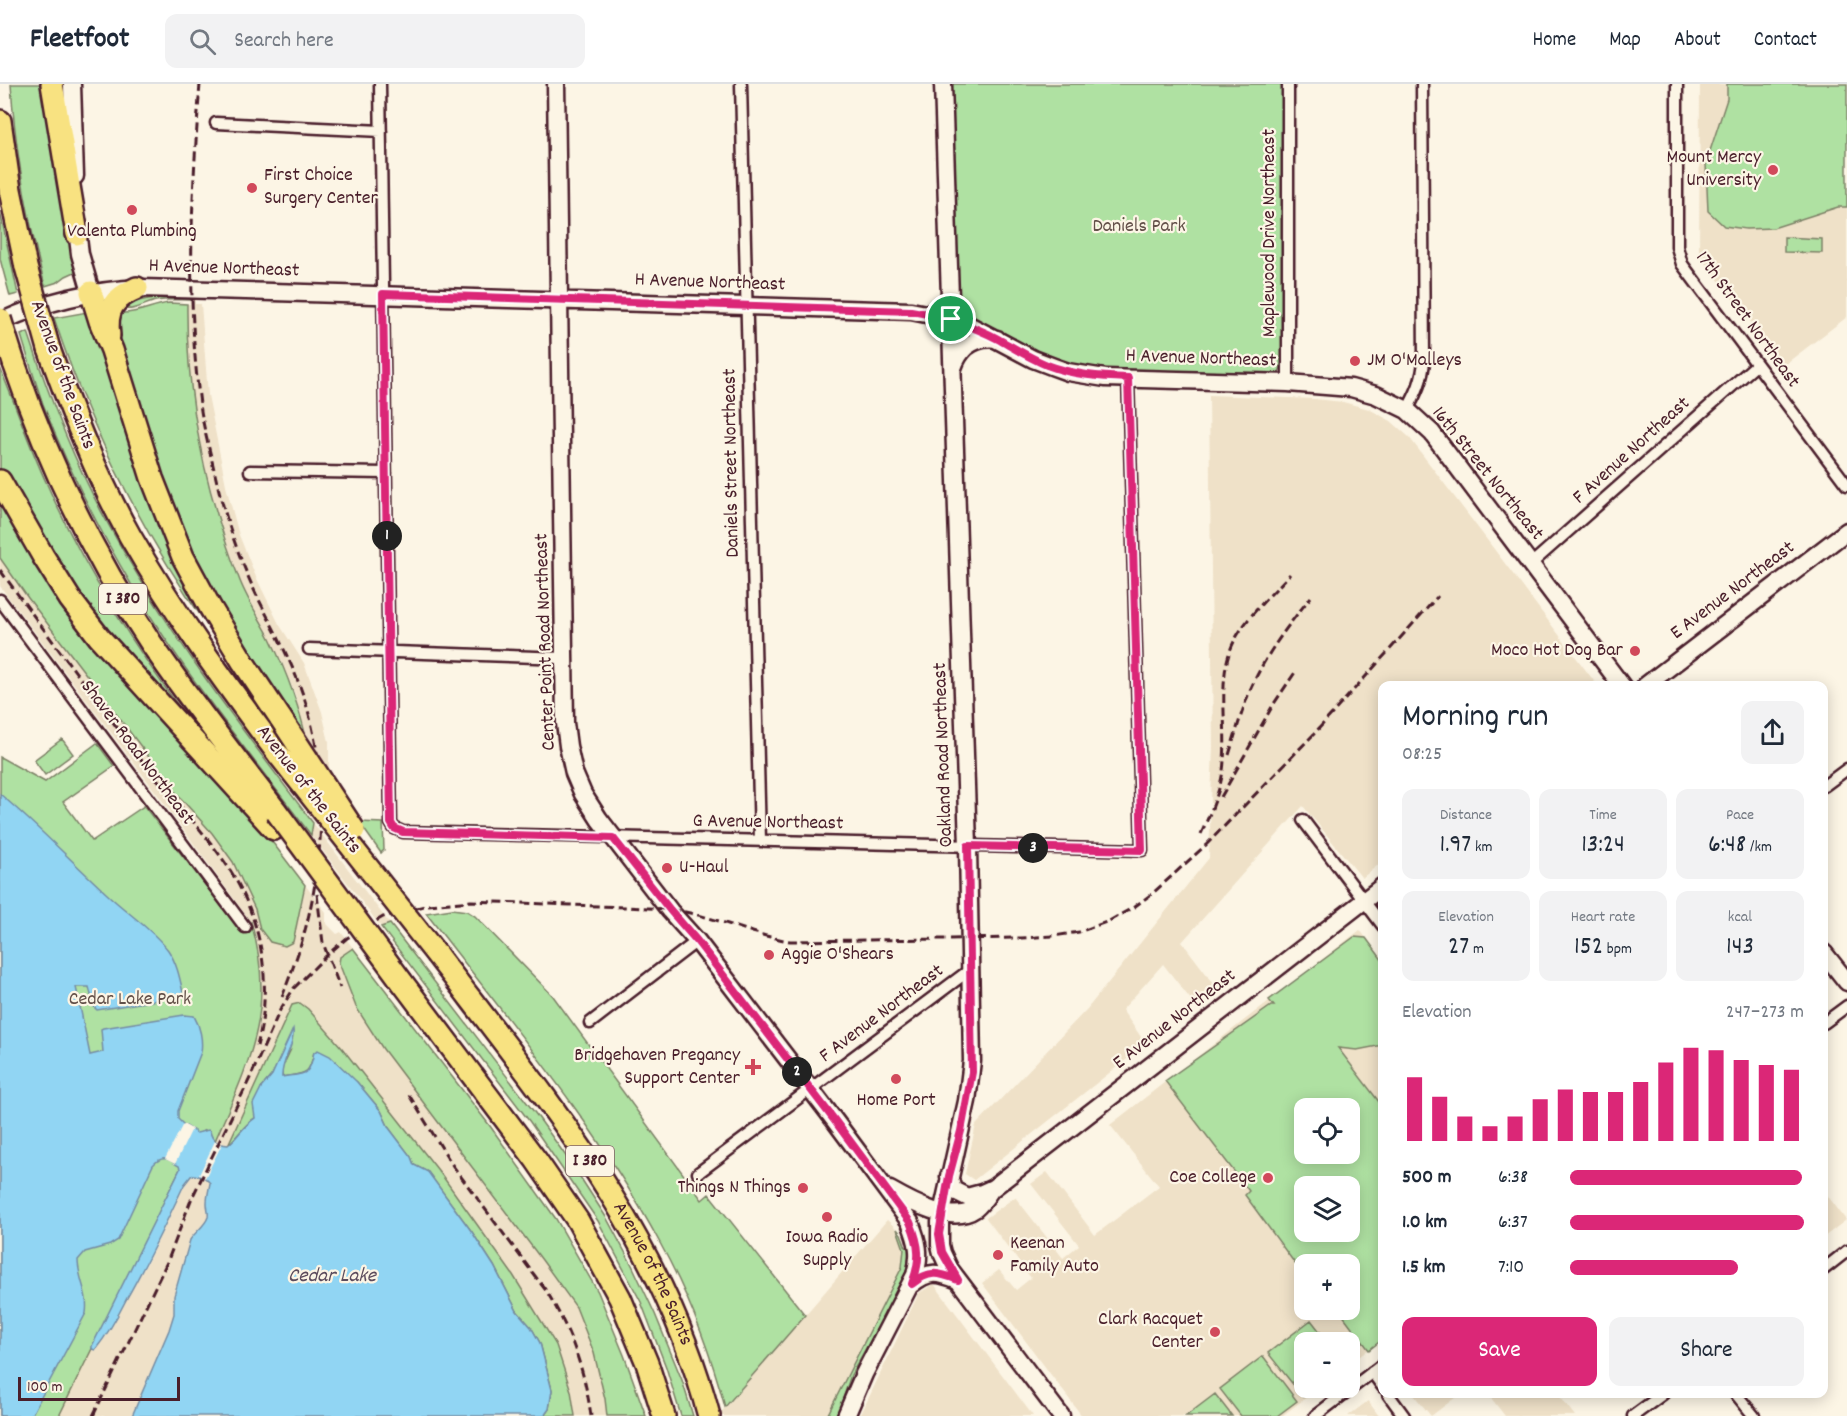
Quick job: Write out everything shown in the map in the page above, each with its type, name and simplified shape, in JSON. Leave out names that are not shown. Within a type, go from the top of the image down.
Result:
[{"type":"highway","points":[[52,84],[77,234]]},
{"type":"highway","name":"Avenue of the Saints","points":[[0,121],[10,189],[26,267],[49,349],[88,451],[130,535],[181,620],[215,669],[437,955],[568,1129],[618,1203],[670,1303],[709,1416]]},
{"type":"highway","points":[[112,350],[107,321],[110,309],[120,298],[137,288]]},
{"type":"highway","points":[[91,292],[112,350],[152,478],[183,557],[243,662],[334,798],[399,905]]},
{"type":"highway","name":"Avenue of the Saints","points":[[0,320],[36,424],[59,478],[95,551],[119,593],[169,669],[275,820],[331,884],[529,1150],[578,1221],[620,1298],[647,1363],[664,1416]]},
{"type":"highway","points":[[0,481],[48,565],[99,637],[275,820]]},
{"type":"street","points":[[72,84],[77,234],[91,292]]},
{"type":"street","points":[[380,84],[389,651]]},
{"type":"street","name":"Center Point Road Northeast","points":[[556,84],[565,723],[568,746],[574,773],[583,794],[599,819],[697,941],[811,1090],[910,1222],[918,1240],[919,1258],[912,1284],[864,1374],[846,1416]]},
{"type":"street","name":"Daniels Street Northeast","points":[[741,84],[760,841]]},
{"type":"street","name":"Oakland Road Northeast","points":[[943,84],[968,846],[972,1072],[939,1234],[942,1252],[958,1280],[1061,1416]]},
{"type":"street","name":"Maplewood Drive Northeast","points":[[1288,84],[1288,383]]},
{"type":"street","name":"16th Street Northeast","points":[[1422,84],[1424,360],[1421,381],[1407,410],[1432,433],[1618,681]]},
{"type":"street","name":"17th Street Northeast","points":[[1677,84],[1677,247],[1682,264],[1847,485]]},
{"type":"street","points":[[216,123],[381,131]]},
{"type":"street","name":"H Avenue Northeast","points":[[0,320],[44,304],[91,292],[137,288],[911,311],[951,319],[999,340],[1033,359],[1068,372],[1105,378],[1288,383],[1351,388],[1376,395],[1407,410]]},
{"type":"street","points":[[952,368],[960,351],[971,343],[985,339],[999,340]]},
{"type":"street","name":"F Avenue Northeast","points":[[1531,564],[1756,365]]},
{"type":"street","name":"G Avenue Northeast","points":[[389,651],[391,823],[394,828],[403,832],[1142,850],[1128,378]]},
{"type":"street","points":[[250,471],[386,473]]},
{"type":"street","name":"E Avenue Northeast","points":[[1652,681],[1847,531]]},
{"type":"street","name":"Shaver Road Northeast","points":[[0,600],[245,927]]},
{"type":"street","points":[[309,649],[564,658]]},
{"type":"street","points":[[1828,783],[1847,769]]},
{"type":"street","points":[[1303,820],[1378,919]]},
{"type":"street","name":"E Avenue Northeast","points":[[993,1188],[1378,890]]},
{"type":"street","points":[[590,1023],[697,941]]},
{"type":"street","points":[[1828,957],[1847,982]]},
{"type":"street","name":"F Avenue Northeast","points":[[698,1173],[971,969]]},
{"type":"street","points":[[1828,1020],[1847,1006]]},
{"type":"street","points":[[949,1176],[953,1190],[967,1197],[993,1188]]},
{"type":"street","points":[[881,1184],[904,1198],[942,1213],[958,1215],[973,1210],[993,1188]]},
{"type":"street","points":[[1828,1266],[1847,1251]]},
{"type":"street","points":[[912,1284],[926,1274],[935,1273],[958,1280]]},
{"type":"street","points":[[1315,1416],[1378,1368]]},
{"type":"street","points":[[1372,1372],[1378,1380]]},
{"type":"street","points":[[1391,1398],[1404,1416]]},
{"type":"street","points":[[1633,1416],[1658,1398]]},
{"type":"street","points":[[1739,1398],[1754,1416]]},
{"type":"shaded area","name":"Mount Mercy University","points":[[1700,84],[1847,84],[1847,317],[1784,365],[1699,255]]},
{"type":"shaded area","points":[[189,297],[195,297],[195,304],[201,304],[208,395],[227,490],[239,535],[279,624],[304,663],[322,712],[329,742],[329,778],[308,746],[295,694],[281,660],[241,583],[219,521],[196,430],[190,391],[187,345]]},
{"type":"shaded area","points":[[1209,395],[1343,402],[1369,409],[1391,421],[1409,437],[1594,681],[1378,681],[1378,865],[1362,878],[1303,806],[1182,942],[1217,988],[1195,1005],[1163,964],[1122,1010],[1146,1044],[974,1180],[965,1174],[976,1125],[1087,1009],[1209,858],[1213,746]]},
{"type":"shaded area","points":[[0,558],[177,794],[212,833],[233,862],[255,909],[260,929],[300,913],[305,885],[326,912],[326,923],[337,934],[341,932],[353,948],[340,957],[339,963],[356,1007],[383,1049],[576,1307],[594,1353],[607,1416],[575,1416],[571,1391],[441,1174],[342,1048],[308,1009],[292,1005],[228,1145],[215,1141],[247,1068],[258,1025],[262,977],[257,941],[251,922],[0,586]]},
{"type":"shaded area","points":[[313,823],[390,924],[381,927],[311,835]]},
{"type":"shaded area","name":"Coe College","points":[[1360,930],[1378,953],[1378,1342],[1360,1356],[1360,1332],[1294,1332],[1294,1398],[1306,1398],[1282,1416],[1082,1416],[982,1283],[999,1270],[1016,1290],[1031,1278],[986,1218],[1015,1197],[1063,1258],[1079,1245],[1031,1184],[1047,1172],[1095,1235],[1159,1186],[1110,1125]]},
{"type":"shaded area","points":[[198,1174],[210,1183],[207,1203],[208,1219],[195,1232],[173,1303],[174,1314],[169,1331],[132,1416],[59,1416],[92,1346],[95,1350],[103,1340],[146,1265],[185,1185],[191,1176]]},
{"type":"shaded area","points":[[1828,1196],[1846,1220],[1828,1234]]},
{"type":"shaded area","points":[[887,1220],[897,1229],[904,1249],[902,1267],[827,1416],[718,1416]]},
{"type":"shaded area","points":[[934,1284],[1033,1416],[860,1416],[919,1293]]},
{"type":"shaded area","points":[[1416,1398],[1455,1398],[1431,1416]]},
{"type":"shaded area","points":[[1491,1398],[1561,1398],[1575,1416],[1505,1416]]},
{"type":"shaded area","points":[[1368,1401],[1379,1416],[1348,1416]]},
{"type":"green space","points":[[11,84],[46,84],[74,269],[77,271],[58,282],[45,286],[23,186]]},
{"type":"green space","name":"Daniels Park","points":[[951,84],[1283,84],[1284,340],[1282,365],[1279,372],[1272,375],[1114,370],[1085,366],[1037,352],[965,313],[959,304]]},
{"type":"green space","points":[[1727,84],[1847,84],[1847,207],[1838,207],[1773,228],[1746,229],[1724,226],[1708,211],[1706,163],[1727,99]]},
{"type":"green space","points":[[0,212],[18,294],[10,296],[0,259]]},
{"type":"green space","points":[[1784,237],[1822,239],[1822,253],[1784,252]]},
{"type":"green space","points":[[189,297],[190,300],[160,300],[136,308],[123,309],[146,299]]},
{"type":"green space","points":[[169,303],[187,304],[194,410],[217,514],[243,588],[270,638],[287,678],[297,704],[308,746],[256,668],[196,565],[164,487],[147,425],[115,328],[121,313]]},
{"type":"green space","points":[[93,311],[211,623],[207,625],[160,553],[119,478],[68,359],[54,318]]},
{"type":"green space","points":[[28,332],[63,429],[84,476],[129,562],[178,639],[313,823],[311,835],[194,681],[118,562],[72,473],[43,404],[21,335]]},
{"type":"green space","points":[[0,368],[40,468],[76,545],[129,635],[189,720],[187,723],[139,673],[49,555],[0,470]]},
{"type":"green space","points":[[0,495],[305,885],[293,942],[285,946],[270,942],[260,929],[255,909],[233,862],[212,833],[177,794],[0,558]]},
{"type":"green space","points":[[62,739],[73,754],[45,775],[34,760]]},
{"type":"green space","name":"Cedar Lake Park","points":[[97,743],[114,766],[63,802],[92,841],[144,806],[240,930],[251,922],[258,953],[261,982],[260,1009],[256,1035],[248,1060],[215,1141],[205,1130],[200,1133],[180,1169],[59,1416],[0,1416],[0,757],[45,782]]},
{"type":"green space","points":[[359,822],[383,823],[384,850],[381,853]]},
{"type":"green space","points":[[452,909],[467,911],[475,916],[553,996],[702,1200],[709,1194],[805,1315],[725,1407],[689,1303],[670,1262],[635,1199],[608,1156],[550,1074],[426,913]]},
{"type":"green space","points":[[390,924],[538,1117],[606,1217],[655,1314],[682,1380],[693,1416],[681,1416],[666,1367],[641,1302],[598,1221],[530,1122],[381,927]]},
{"type":"green space","points":[[1354,937],[1366,938],[1378,954],[1378,1046],[1357,1050],[1338,1048],[1378,1100],[1378,1343],[1369,1350],[1360,1338],[1360,1332],[1356,1332],[1346,1320],[1360,1320],[1360,1254],[1294,1254],[1294,1262],[1245,1195],[1249,1191],[1165,1081],[1274,1006],[1269,1000]]},
{"type":"green space","points":[[353,948],[490,1126],[556,1219],[598,1292],[646,1416],[607,1416],[594,1353],[576,1307],[383,1049],[356,1007],[339,963],[340,957]]},
{"type":"green space","points":[[300,1003],[342,1048],[441,1174],[513,1275],[556,1345],[571,1391],[575,1416],[544,1416],[549,1409],[552,1390],[540,1343],[531,1327],[517,1311],[494,1266],[472,1232],[428,1172],[414,1165],[411,1157],[389,1128],[381,1111],[357,1082],[314,1052],[308,1070],[301,1074],[282,1077],[282,1068],[290,1051],[281,1057],[272,1075],[261,1088],[255,1118],[228,1145],[292,1005]]},
{"type":"green space","points":[[897,1229],[906,1247],[910,1248],[909,1266],[904,1280],[851,1375],[837,1416],[827,1416],[902,1267],[904,1249]]},
{"type":"green space","points":[[1311,1320],[1320,1332],[1295,1332]]},
{"type":"green space","points":[[1294,1333],[1294,1386],[1268,1353]]},
{"type":"green space","points":[[1263,1356],[1297,1401],[1277,1416],[1241,1416],[1220,1389]]},
{"type":"green space","points":[[1215,1394],[1232,1416],[1186,1416]]},
{"type":"water","name":"Cedar Lake","points":[[0,794],[107,894],[155,935],[168,950],[176,966],[183,993],[181,996],[97,1010],[94,1007],[89,987],[76,987],[90,1055],[103,1052],[101,1029],[103,1028],[184,1015],[194,1016],[201,1033],[201,1052],[178,1111],[178,1119],[197,1133],[210,1131],[216,1141],[228,1145],[255,1118],[253,1104],[261,1088],[272,1075],[293,1029],[292,1042],[282,1077],[308,1070],[314,1052],[318,1050],[330,1056],[357,1082],[381,1111],[389,1128],[411,1157],[414,1165],[428,1172],[472,1232],[494,1266],[517,1311],[531,1327],[540,1343],[552,1390],[549,1409],[544,1416],[132,1416],[169,1330],[174,1314],[174,1296],[190,1240],[205,1223],[208,1215],[207,1200],[210,1183],[205,1178],[191,1176],[184,1185],[150,1256],[116,1318],[95,1350],[92,1349],[180,1169],[169,1160],[163,1159],[153,1165],[118,1240],[110,1245],[85,1252],[78,1260],[86,1299],[86,1313],[31,1416],[0,1416]]},
{"type":"pier","points":[[183,1124],[192,1129],[175,1164],[165,1159]]},
{"type":"pier","points":[[215,1141],[222,1144],[205,1178],[199,1175]]},
{"type":"railway","points":[[200,84],[193,204],[192,284],[201,413],[227,520],[237,550],[302,692],[311,721],[320,781],[320,844],[311,905],[302,942],[282,997]]},
{"type":"railway","points":[[0,570],[139,757],[218,853],[240,887],[250,909],[262,954],[264,1000],[257,1046]]},
{"type":"railway","points":[[1201,834],[1216,798],[1223,770],[1224,679],[1229,654],[1239,632],[1290,574]]},
{"type":"railway","points":[[93,1416],[168,1260],[191,1200],[280,1010],[294,988],[347,938],[383,917],[428,905],[471,901],[677,911],[790,941],[1021,938],[1079,932],[1109,921],[1134,907],[1153,893],[1207,844],[1313,735],[1438,596]]},
{"type":"railway","points":[[1229,755],[1251,688],[1263,663],[1311,597]]},
{"type":"railway","points":[[1221,797],[1273,705],[1296,671]]},
{"type":"railway","points":[[317,894],[323,943],[340,988]]},
{"type":"railway","points":[[409,1095],[453,1166],[556,1307],[576,1352],[591,1416]]},
{"type":"place","name":"Mount Mercy University","points":[[1773,170]]},
{"type":"place","name":"First Choice Surgery Center","points":[[252,188]]},
{"type":"place","name":"Valenta Plumbing","points":[[132,210]]},
{"type":"place","name":"JM O'Malleys","points":[[1355,361]]},
{"type":"place","name":"Moco Hot Dog Bar","points":[[1635,651]]},
{"type":"place","name":"U-Haul","points":[[667,868]]},
{"type":"place","name":"Aggie O'Shears","points":[[769,955]]},
{"type":"place","name":"Bridgehaven Pregancy Support Center","points":[[753,1067]]},
{"type":"place","name":"Home Port","points":[[896,1079]]},
{"type":"place","name":"Coe College","points":[[1268,1178]]},
{"type":"place","name":"Things N Things","points":[[803,1188]]},
{"type":"place","name":"Iowa Radio Supply","points":[[827,1217]]},
{"type":"place","name":"Keenan Family Auto","points":[[998,1255]]},
{"type":"place","name":"Clark Racquet Center","points":[[1215,1332]]},
{"type":"route","points":[[383,294],[891,310],[911,311],[951,319],[967,324],[1054,368],[1105,378],[1128,378],[1142,850],[968,846],[972,1072],[939,1234],[945,1261],[958,1280],[935,1273],[926,1274],[912,1284],[919,1258],[918,1240],[902,1210],[697,941],[613,838],[403,832],[394,828],[391,823],[383,294]]}]
